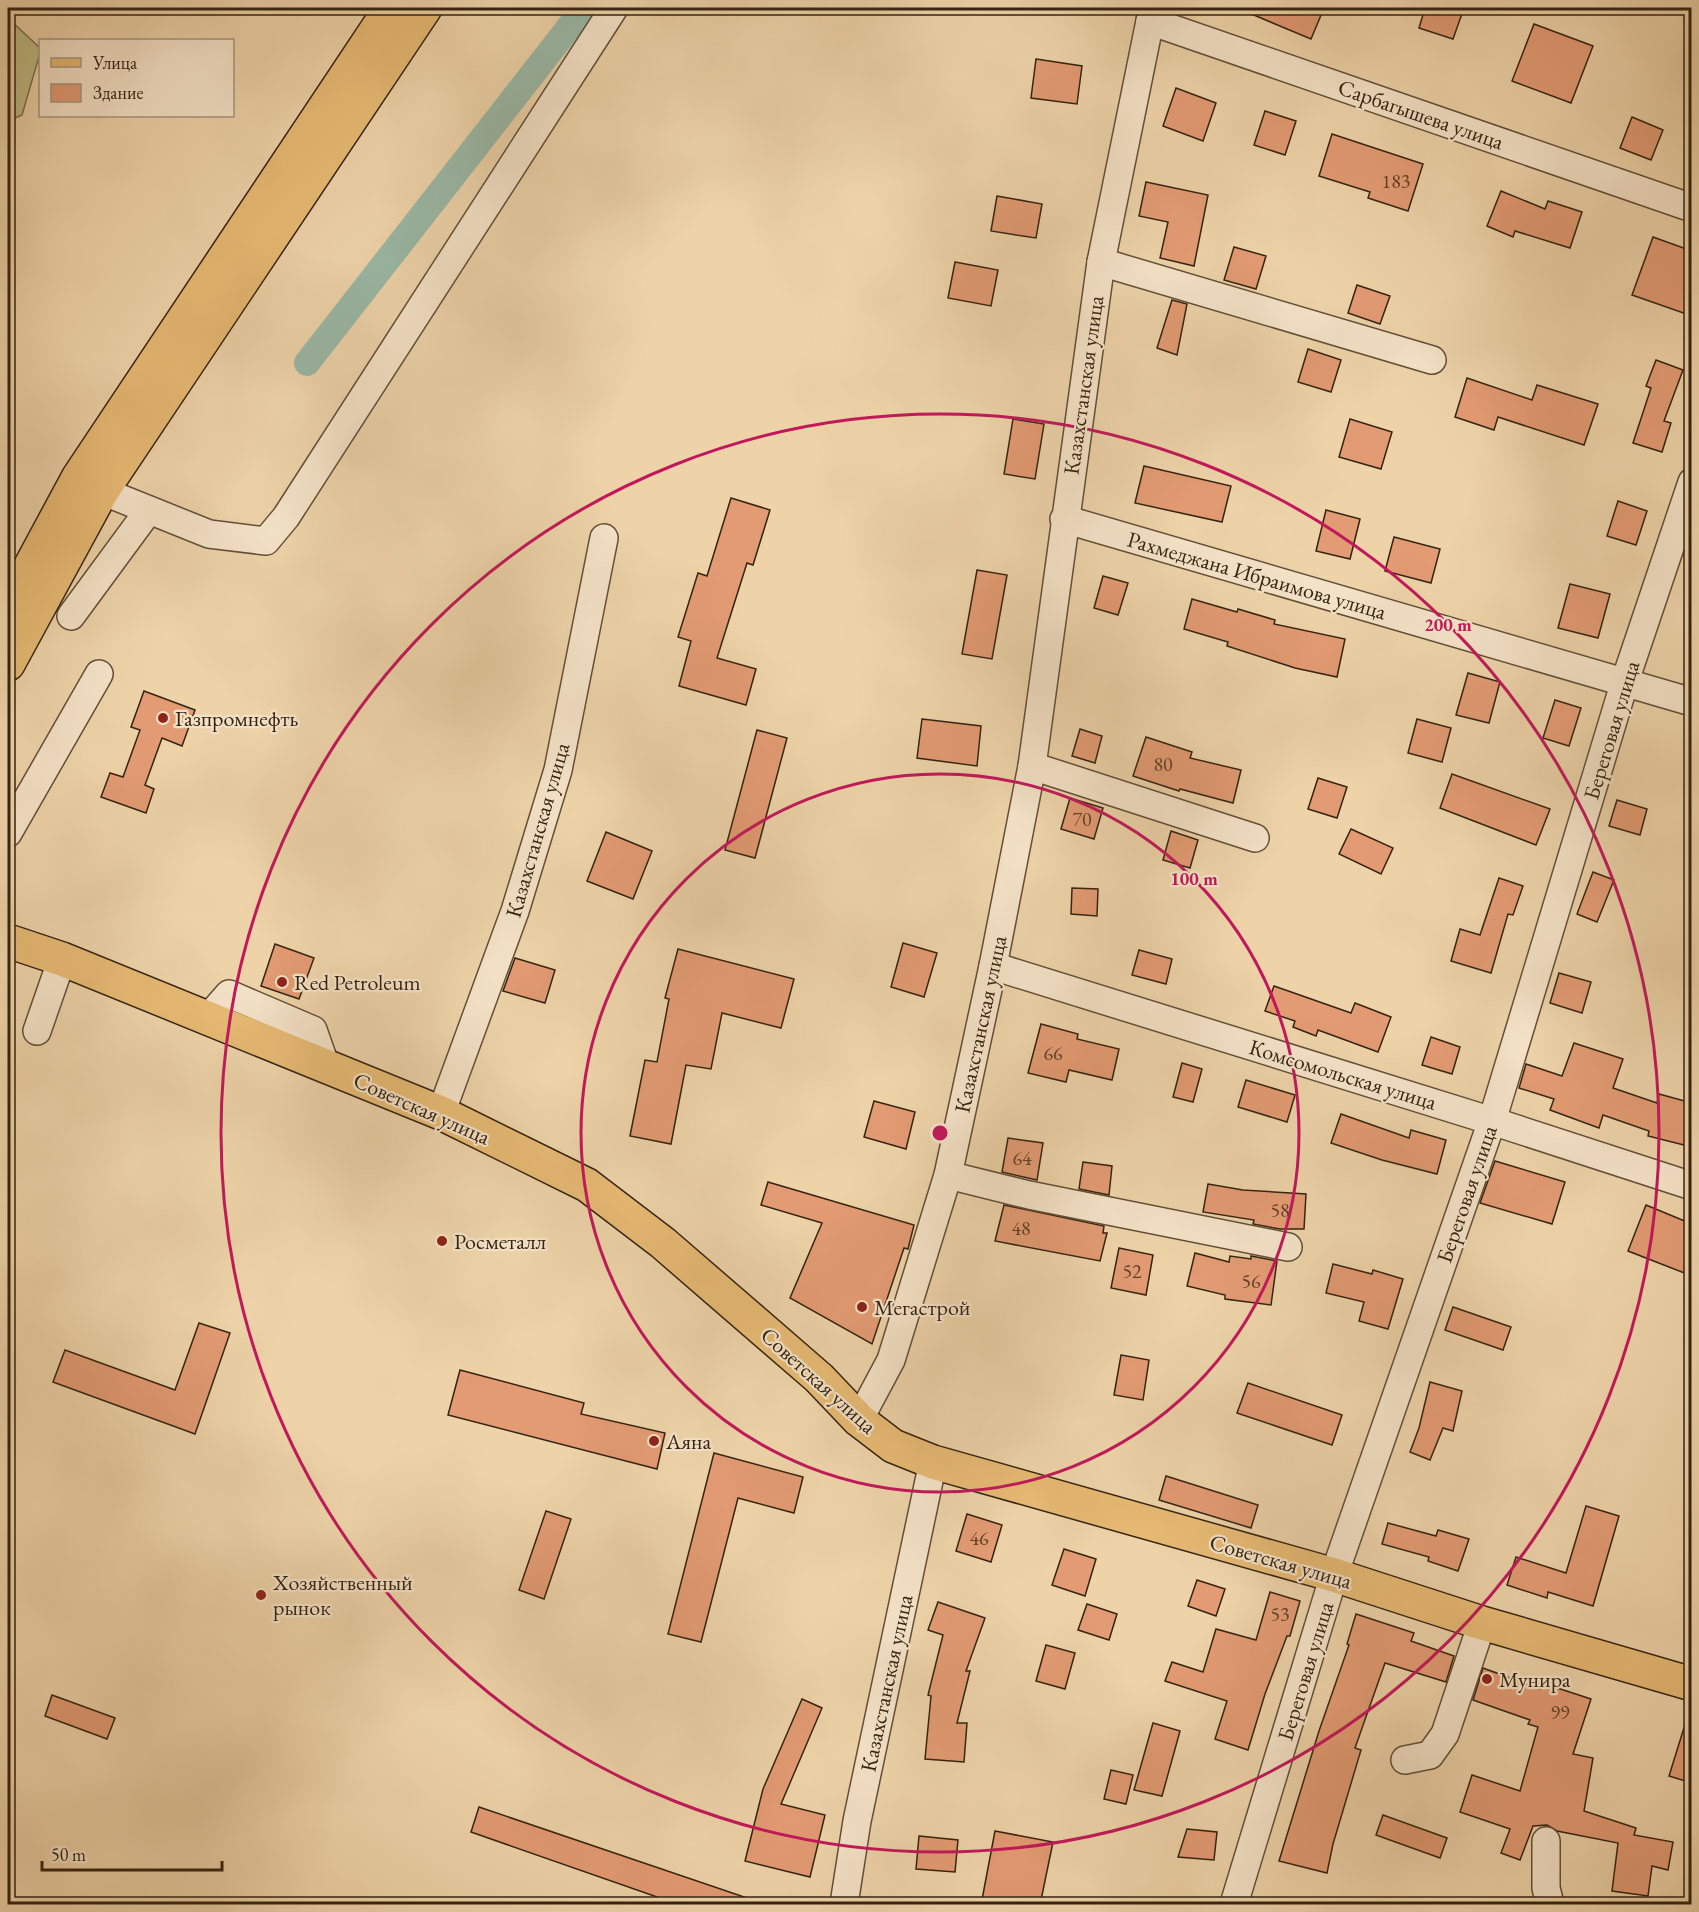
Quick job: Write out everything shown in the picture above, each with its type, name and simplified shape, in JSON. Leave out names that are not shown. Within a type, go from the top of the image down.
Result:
[{"type":"main road","points":[[8,608],[78,478],[391,8]]},
{"type":"main road","points":[[8,664],[102,491],[425,8]]},
{"type":"main road","name":"Советская улица","points":[[8,941],[62,959],[441,1113],[587,1185],[663,1243],[802,1363],[859,1420],[893,1446],[933,1462],[1334,1575],[1482,1623],[1692,1684]]},
{"type":"street","points":[[102,491],[209,534],[266,542],[286,517],[614,8]]},
{"type":"street","name":"Сарбагышева улица","points":[[1153,14],[1692,208]]},
{"type":"street","name":"Казахстанская улица","points":[[859,1420],[891,1360],[948,1176],[993,966],[1032,766],[1101,262],[1153,14]]},
{"type":"street","points":[[1101,262],[1432,360]]},
{"type":"street","name":"Береговая улица","points":[[1234,1905],[1334,1575],[1492,1121],[1625,681],[1692,482]]},
{"type":"street","points":[[71,616],[149,510]]},
{"type":"street","name":"Рахмеджана Ибраимова улица","points":[[1064,519],[1692,702]]},
{"type":"street","name":"Казахстанская улица","points":[[441,1113],[515,911],[558,770],[604,538]]},
{"type":"street","points":[[8,833],[99,674]]},
{"type":"street","points":[[1032,766],[1255,838]]},
{"type":"street","points":[[37,1031],[62,959]]},
{"type":"street","name":"Комсомольская улица","points":[[993,966],[1492,1121],[1692,1186]]},
{"type":"street","points":[[948,1176],[1029,1195],[1288,1247]]},
{"type":"street","name":"Казахстанская улица","points":[[844,1905],[857,1821],[933,1462]]},
{"type":"street","points":[[1405,1760],[1430,1755],[1445,1734],[1482,1623]]},
{"type":"street","points":[[1546,1841],[1546,1888],[1550,1905]]},
{"type":"shaded area","points":[[8,18],[39,47],[39,56],[22,115],[8,121]]},
{"type":"building","points":[[1237,8],[1324,8],[1311,39]]},
{"type":"building","points":[[1425,8],[1464,8],[1453,39],[1419,28]]},
{"type":"building","points":[[1534,24],[1593,46],[1571,103],[1512,81]]},
{"type":"building","points":[[1036,59],[1082,66],[1077,104],[1031,98]]},
{"type":"building","points":[[1176,88],[1216,103],[1203,141],[1163,126]]},
{"type":"building","points":[[1265,111],[1296,121],[1285,155],[1254,145]]},
{"type":"building","points":[[1632,117],[1663,130],[1651,160],[1620,148]]},
{"type":"building","points":[[1332,134],[1423,164],[1408,211],[1368,198],[1370,192],[1319,176]]},
{"type":"building","points":[[1146,182],[1208,195],[1194,266],[1160,258],[1168,222],[1139,216]]},
{"type":"building","points":[[1501,191],[1545,209],[1548,201],[1582,212],[1570,248],[1515,231],[1513,237],[1487,226]]},
{"type":"building","points":[[997,196],[1042,204],[1036,238],[991,231]]},
{"type":"building","points":[[1653,237],[1692,251],[1692,316],[1632,295]]},
{"type":"building","points":[[1234,247],[1266,256],[1256,289],[1224,280]]},
{"type":"building","points":[[955,262],[998,270],[991,306],[948,298]]},
{"type":"building","points":[[1357,285],[1390,296],[1380,324],[1348,313]]},
{"type":"building","points":[[1172,300],[1187,304],[1177,355],[1157,348]]},
{"type":"building","points":[[1308,349],[1341,360],[1331,392],[1298,382]]},
{"type":"building","points":[[1656,360],[1683,370],[1664,421],[1671,423],[1662,452],[1633,443],[1651,388],[1646,386]]},
{"type":"building","points":[[1467,378],[1532,400],[1537,385],[1598,404],[1584,445],[1498,417],[1494,430],[1455,417]]},
{"type":"building","points":[[1013,419],[1044,424],[1035,479],[1004,474]]},
{"type":"building","points":[[1350,419],[1392,432],[1381,469],[1339,457]]},
{"type":"building","points":[[1144,466],[1231,486],[1222,522],[1135,503]]},
{"type":"building","points":[[731,498],[770,510],[753,565],[747,563],[717,658],[756,669],[746,705],[679,686],[691,641],[678,637],[698,573],[707,576]]},
{"type":"building","points":[[1618,501],[1647,511],[1636,545],[1607,536]]},
{"type":"building","points":[[1326,510],[1360,519],[1350,559],[1316,551]]},
{"type":"building","points":[[1394,537],[1440,549],[1431,583],[1385,571]]},
{"type":"building","points":[[977,570],[1007,575],[992,659],[962,654]]},
{"type":"building","points":[[1103,576],[1128,583],[1118,615],[1094,608]]},
{"type":"building","points":[[1570,584],[1610,594],[1598,638],[1558,628]]},
{"type":"building","points":[[1192,599],[1275,620],[1274,624],[1345,639],[1337,677],[1295,668],[1227,646],[1228,642],[1184,629]]},
{"type":"building","points":[[1468,673],[1500,682],[1489,723],[1456,715]]},
{"type":"building","points":[[144,691],[195,710],[182,746],[162,738],[145,785],[154,789],[146,813],[101,797],[110,773],[123,777],[140,730],[131,727]]},
{"type":"building","points":[[1555,700],[1581,708],[1569,746],[1543,738]]},
{"type":"building","points":[[922,719],[981,726],[977,766],[917,758]]},
{"type":"building","points":[[1417,719],[1451,728],[1442,762],[1408,753]]},
{"type":"building","points":[[1080,729],[1102,736],[1095,763],[1072,756]]},
{"type":"building","points":[[757,730],[787,738],[755,858],[725,850]]},
{"type":"building","points":[[1146,737],[1192,752],[1190,758],[1241,770],[1233,803],[1180,789],[1179,791],[1133,776]]},
{"type":"building","points":[[1452,774],[1550,809],[1536,845],[1440,808]]},
{"type":"building","points":[[1318,778],[1347,787],[1337,818],[1308,809]]},
{"type":"building","points":[[1070,798],[1103,808],[1094,839],[1061,829]]},
{"type":"building","points":[[1617,800],[1647,809],[1640,835],[1609,826]]},
{"type":"building","points":[[1351,829],[1393,848],[1381,874],[1339,854]]},
{"type":"building","points":[[1171,831],[1198,840],[1190,868],[1163,860]]},
{"type":"building","points":[[606,832],[652,851],[633,899],[587,881]]},
{"type":"building","points":[[1593,872],[1614,880],[1597,922],[1577,914]]},
{"type":"building","points":[[1499,878],[1523,886],[1513,915],[1508,914],[1491,973],[1451,961],[1460,929],[1480,935]]},
{"type":"building","points":[[1072,888],[1098,889],[1097,916],[1071,914]]},
{"type":"building","points":[[903,943],[937,953],[924,997],[891,987]]},
{"type":"building","points":[[275,944],[314,958],[299,999],[261,986]]},
{"type":"building","points":[[678,949],[794,979],[781,1028],[722,1013],[711,1069],[686,1065],[671,1144],[630,1136],[645,1060],[657,1062],[669,999],[665,998]]},
{"type":"building","points":[[1139,950],[1172,959],[1166,984],[1132,975]]},
{"type":"building","points":[[515,958],[555,970],[545,1003],[503,991]]},
{"type":"building","points":[[1559,973],[1591,982],[1582,1013],[1550,1003]]},
{"type":"building","points":[[1274,986],[1351,1013],[1355,1003],[1391,1017],[1378,1052],[1318,1030],[1316,1036],[1293,1027],[1295,1021],[1265,1011]]},
{"type":"building","points":[[1041,1024],[1078,1034],[1077,1039],[1119,1049],[1112,1080],[1069,1070],[1066,1082],[1028,1073]]},
{"type":"building","points":[[1431,1037],[1460,1047],[1452,1074],[1422,1065]]},
{"type":"building","points":[[1574,1043],[1623,1059],[1613,1088],[1657,1103],[1659,1094],[1692,1103],[1692,1147],[1648,1136],[1649,1131],[1603,1115],[1599,1128],[1550,1110],[1554,1099],[1519,1088],[1526,1064],[1562,1076]]},
{"type":"building","points":[[1182,1063],[1202,1069],[1193,1102],[1173,1097]]},
{"type":"building","points":[[1246,1080],[1295,1095],[1287,1122],[1238,1107]]},
{"type":"building","points":[[874,1101],[915,1112],[906,1149],[864,1137]]},
{"type":"building","points":[[1341,1114],[1409,1138],[1411,1130],[1446,1140],[1437,1174],[1382,1160],[1331,1143]]},
{"type":"building","points":[[1008,1138],[1043,1143],[1037,1180],[1002,1172]]},
{"type":"building","points":[[1495,1161],[1565,1182],[1552,1224],[1480,1203]]},
{"type":"building","points":[[1083,1162],[1112,1166],[1109,1195],[1079,1189]]},
{"type":"building","points":[[768,1182],[914,1225],[908,1249],[904,1248],[872,1344],[790,1298],[822,1223],[761,1205]]},
{"type":"building","points":[[1208,1184],[1243,1190],[1306,1194],[1304,1229],[1280,1229],[1253,1224],[1254,1220],[1203,1212]]},
{"type":"building","points":[[1004,1205],[1104,1226],[1103,1233],[1107,1233],[1100,1261],[995,1241]]},
{"type":"building","points":[[1646,1205],[1692,1224],[1692,1276],[1628,1251]]},
{"type":"building","points":[[1119,1248],[1153,1255],[1146,1295],[1111,1288]]},
{"type":"building","points":[[1195,1253],[1229,1262],[1230,1256],[1251,1259],[1251,1256],[1277,1261],[1271,1305],[1225,1299],[1225,1295],[1187,1286]]},
{"type":"building","points":[[1333,1264],[1372,1274],[1373,1270],[1403,1279],[1388,1329],[1359,1321],[1364,1302],[1326,1293]]},
{"type":"building","points":[[1453,1307],[1511,1327],[1503,1350],[1445,1330]]},
{"type":"building","points":[[199,1323],[230,1333],[195,1434],[53,1382],[65,1350],[175,1390]]},
{"type":"building","points":[[1121,1355],[1149,1360],[1143,1400],[1114,1395]]},
{"type":"building","points":[[460,1370],[584,1403],[581,1414],[665,1433],[657,1469],[448,1415]]},
{"type":"building","points":[[1430,1382],[1462,1391],[1453,1431],[1443,1428],[1430,1460],[1410,1452],[1419,1428]]},
{"type":"building","points":[[1248,1383],[1342,1415],[1332,1445],[1237,1413]]},
{"type":"building","points":[[714,1453],[803,1477],[794,1513],[738,1498],[701,1642],[668,1634]]},
{"type":"building","points":[[1166,1476],[1258,1505],[1251,1528],[1159,1500]]},
{"type":"building","points":[[1586,1506],[1619,1516],[1593,1606],[1548,1592],[1547,1598],[1507,1585],[1516,1557],[1566,1573]]},
{"type":"building","points":[[546,1511],[571,1519],[544,1599],[519,1590]]},
{"type":"building","points":[[967,1514],[1002,1525],[991,1562],[956,1551]]},
{"type":"building","points":[[1388,1523],[1436,1536],[1438,1530],[1469,1539],[1458,1571],[1428,1561],[1429,1557],[1382,1544]]},
{"type":"building","points":[[1064,1549],[1096,1559],[1085,1596],[1052,1585]]},
{"type":"building","points":[[1197,1580],[1225,1589],[1216,1616],[1188,1606]]},
{"type":"building","points":[[1270,1592],[1300,1601],[1290,1636],[1287,1636],[1265,1694],[1248,1750],[1215,1739],[1227,1701],[1165,1681],[1172,1662],[1203,1672],[1216,1629],[1256,1640]]},
{"type":"building","points":[[938,1602],[985,1618],[966,1671],[970,1671],[957,1723],[967,1723],[964,1762],[925,1759],[931,1696],[928,1695],[943,1635],[928,1630]]},
{"type":"building","points":[[1087,1604],[1117,1614],[1109,1640],[1078,1630]]},
{"type":"building","points":[[1356,1614],[1414,1633],[1411,1641],[1454,1656],[1446,1682],[1385,1663],[1355,1748],[1361,1750],[1333,1844],[1327,1873],[1279,1861],[1319,1731],[1349,1645],[1347,1644]]},
{"type":"building","points":[[1046,1645],[1075,1653],[1065,1689],[1036,1681]]},
{"type":"building","points":[[1483,1668],[1540,1689],[1542,1683],[1591,1699],[1573,1754],[1593,1758],[1584,1811],[1636,1828],[1634,1835],[1673,1842],[1668,1870],[1652,1866],[1648,1896],[1612,1891],[1618,1843],[1557,1831],[1547,1825],[1533,1826],[1520,1860],[1501,1853],[1510,1829],[1460,1812],[1472,1775],[1520,1791],[1538,1727],[1528,1724],[1530,1720],[1473,1700]]},
{"type":"building","points":[[52,1695],[115,1718],[107,1739],[45,1716]]},
{"type":"building","points":[[802,1699],[822,1708],[781,1804],[825,1815],[810,1877],[745,1861],[763,1789]]},
{"type":"building","points":[[1687,1718],[1692,1718],[1692,1783],[1669,1776]]},
{"type":"building","points":[[1153,1723],[1180,1731],[1162,1796],[1134,1790]]},
{"type":"building","points":[[1111,1770],[1133,1775],[1126,1804],[1104,1799]]},
{"type":"building","points":[[479,1807],[756,1901],[756,1905],[680,1905],[471,1832]]},
{"type":"building","points":[[1383,1815],[1447,1838],[1440,1858],[1376,1835]]},
{"type":"building","points":[[1187,1829],[1217,1832],[1214,1860],[1178,1857]]},
{"type":"building","points":[[995,1831],[1053,1842],[1040,1905],[981,1905]]},
{"type":"building","points":[[919,1836],[958,1840],[955,1872],[916,1869]]},
{"type":"waterway","points":[[307,363],[584,8]]},
{"type":"place","name":"Газпромнефть","points":[[163,718]]},
{"type":"place","name":"Red Petroleum","points":[[282,982]]},
{"type":"place","name":"Росметалл","points":[[442,1241]]},
{"type":"place","name":"Мегастрой","points":[[862,1307]]},
{"type":"place","name":"Аяна","points":[[654,1441]]},
{"type":"place","name":"Хозяйственный рынок","points":[[261,1595]]},
{"type":"place","name":"Мунира","points":[[1487,1679]]}]
